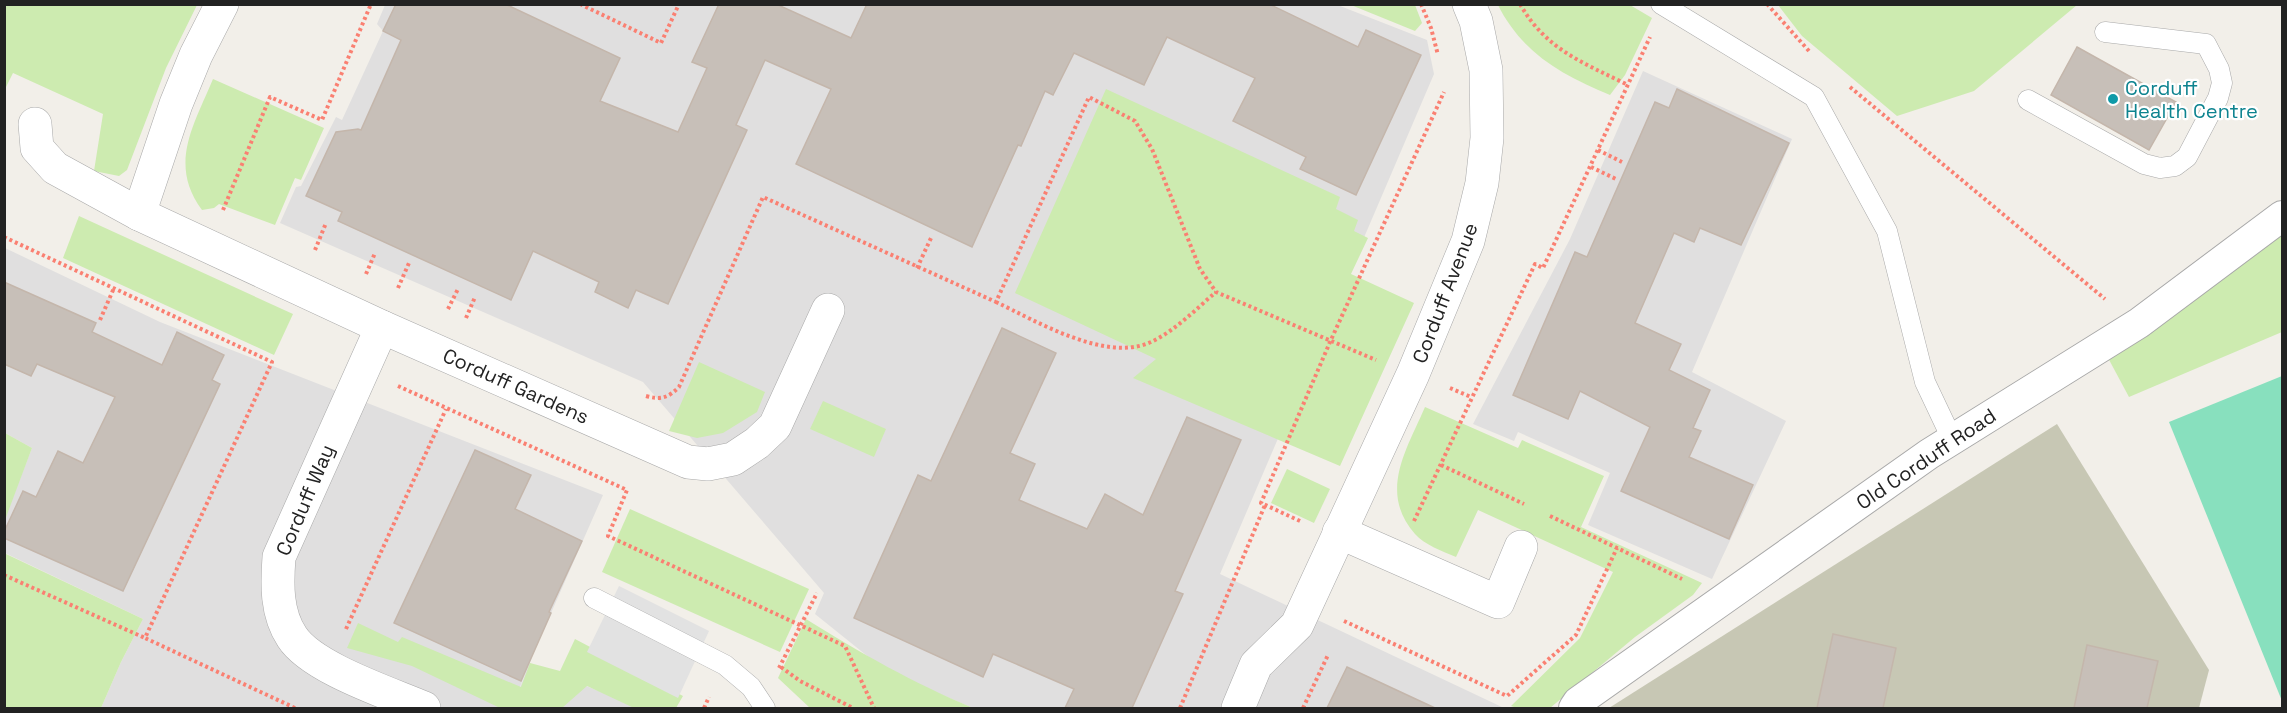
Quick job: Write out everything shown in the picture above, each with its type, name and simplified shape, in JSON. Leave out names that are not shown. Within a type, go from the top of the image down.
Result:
[{"type":"street","points":[[139,214],[195,55],[222,4]]},
{"type":"street","name":"Corduff Avenue","points":[[1238,708],[1257,665],[1297,625],[1413,374],[1468,241],[1482,183],[1487,138],[1486,69],[1476,21],[1469,4]]},
{"type":"street","name":"Corduff Gardens","points":[[35,124],[37,148],[55,168],[139,214],[382,327],[688,462],[708,464],[733,459],[757,443],[774,426],[828,310]]},
{"type":"street","name":"Old Corduff Road","points":[[1574,708],[1578,702],[1929,454],[2136,324],[2283,216]]},
{"type":"street","name":"Corduff Way","points":[[382,327],[279,557],[277,585],[279,607],[292,638],[311,656],[329,667],[424,708]]},
{"type":"street","points":[[1338,535],[1397,557],[1497,602],[1521,547]]},
{"type":"lane","points":[[1663,5],[1814,97],[1887,231],[1925,382],[1952,440]]},
{"type":"lane","points":[[2028,100],[2144,164],[2160,168],[2175,166],[2187,156],[2218,98],[2222,83],[2219,69],[2206,44],[2105,32]]},
{"type":"lane","points":[[594,598],[725,665],[761,701]]},
{"type":"path","points":[[223,212],[270,97],[322,120],[371,4]]},
{"type":"path","points":[[580,4],[660,43],[679,4]]},
{"type":"path","points":[[1420,4],[1431,27],[1439,58]]},
{"type":"path","points":[[1520,4],[1528,19],[1544,38],[1563,53],[1628,86]]},
{"type":"path","points":[[1767,4],[1815,57]]},
{"type":"path","points":[[1397,557],[1535,264],[1543,268],[1663,5]]},
{"type":"path","points":[[1842,80],[2136,324]]},
{"type":"path","points":[[1338,535],[1261,504],[1330,342],[1443,94],[1445,85]]},
{"type":"path","points":[[996,302],[1089,97],[1135,121],[1152,149],[1200,269],[1216,292],[1330,342],[1471,397]]},
{"type":"path","points":[[1598,150],[1622,162]]},
{"type":"path","points":[[1591,167],[1616,179]]},
{"type":"path","points":[[640,395],[658,399],[670,396],[678,387],[763,197],[996,302],[1059,333],[1107,348],[1148,344],[1165,334],[1216,292]]},
{"type":"path","points":[[304,248],[315,252],[326,223]]},
{"type":"path","points":[[4,237],[272,362],[144,638]]},
{"type":"path","points":[[917,268],[931,238]]},
{"type":"path","points":[[366,274],[375,253]]},
{"type":"path","points":[[398,288],[409,263]]},
{"type":"path","points":[[356,269],[377,279]]},
{"type":"path","points":[[387,283],[408,292]]},
{"type":"path","points":[[100,320],[114,288]]},
{"type":"path","points":[[447,309],[458,289]]},
{"type":"path","points":[[466,318],[475,297]]},
{"type":"path","points":[[438,305],[477,322]]},
{"type":"path","points":[[362,370],[627,490],[608,536],[845,646],[874,708]]},
{"type":"path","points":[[329,667],[446,409]]},
{"type":"path","points":[[1441,465],[1532,508]]},
{"type":"path","points":[[1180,708],[1265,505]]},
{"type":"path","points":[[1542,513],[1682,579]]},
{"type":"path","points":[[1340,630],[1344,620],[1506,696],[1576,634],[1617,548]]},
{"type":"path","points":[[4,574],[295,708]]},
{"type":"path","points":[[761,701],[817,593]]},
{"type":"path","points":[[1303,708],[1331,650]]},
{"type":"path","points":[[780,667],[800,681],[853,708]]},
{"type":"shaded area","points":[[1335,4],[1427,40],[1434,74],[1220,574],[1504,708],[973,708],[921,686],[871,659],[815,614],[824,593],[643,382],[280,223],[296,187],[301,186],[336,117],[342,120],[383,31],[377,24],[385,5]]},
{"type":"shaded area","points":[[1643,71],[1792,139],[1692,372],[1786,421],[1712,579],[1588,525],[1610,473],[1518,432],[1514,441],[1473,424],[1570,239]]},
{"type":"shaded area","points":[[5,248],[160,322],[603,495],[529,663],[641,708],[512,708],[529,665],[511,708],[101,708],[143,619],[5,553],[4,520],[32,448],[5,433]]},
{"type":"shaded area","points":[[2057,424],[2209,670],[2199,708],[1609,708]]},
{"type":"shaded area","points":[[619,586],[709,631],[678,698],[587,652]]},
{"type":"green space","points":[[5,5],[197,5],[166,68],[127,170],[119,176],[94,171],[103,114],[13,73],[5,89]]},
{"type":"green space","points":[[1351,5],[1415,5],[1422,23],[1415,31]]},
{"type":"green space","points":[[1498,5],[1630,5],[1652,18],[1625,75],[1610,95],[1560,70],[1531,49],[1508,22]]},
{"type":"green space","points":[[1778,5],[2077,5],[1974,91],[1897,116],[1802,36]]},
{"type":"green space","points":[[213,79],[324,128],[301,180],[295,178],[275,225],[219,204],[214,208],[202,210],[192,193],[187,177],[188,144],[198,112]]},
{"type":"green space","points":[[1106,89],[1340,197],[1336,209],[1358,220],[1354,231],[1368,238],[1351,274],[1414,303],[1340,466],[1133,378],[1156,359],[1015,293]]},
{"type":"green space","points":[[79,216],[293,314],[274,355],[63,258]]},
{"type":"green space","points":[[2282,232],[2282,332],[2129,397],[2107,356]]},
{"type":"green space","points":[[699,362],[765,392],[757,412],[723,433],[697,438],[669,431]]},
{"type":"green space","points":[[2282,376],[2282,701],[2169,422]]},
{"type":"green space","points":[[823,401],[886,429],[874,457],[810,429]]},
{"type":"green space","points":[[1425,407],[1518,448],[1522,440],[1604,476],[1581,527],[1702,583],[1693,595],[1635,637],[1550,708],[1511,706],[1580,638],[1613,572],[1478,510],[1456,557],[1419,538],[1404,518],[1398,502],[1397,486],[1404,455]]},
{"type":"green space","points":[[5,433],[32,448],[5,520]]},
{"type":"green space","points":[[1287,469],[1330,489],[1314,523],[1271,503]]},
{"type":"green space","points":[[630,509],[809,589],[780,652],[602,572]]},
{"type":"green space","points":[[4,553],[143,619],[101,708],[5,708]]},
{"type":"green space","points":[[806,619],[888,667],[973,708],[810,708],[778,678]]},
{"type":"green space","points":[[358,623],[398,642],[402,637],[521,687],[530,663],[560,671],[575,639],[683,696],[676,708],[634,708],[587,686],[562,708],[500,708],[412,666],[347,648]]},
{"type":"building","points":[[396,4],[505,4],[620,58],[600,101],[678,132],[707,68],[692,62],[719,4],[776,4],[851,38],[867,4],[1269,4],[1358,47],[1366,30],[1421,55],[1356,195],[1300,169],[1306,157],[1233,121],[1255,78],[1167,37],[1144,85],[1074,53],[1053,95],[1045,91],[972,247],[796,164],[831,89],[765,60],[736,125],[747,130],[668,304],[636,290],[628,308],[595,292],[599,282],[533,251],[511,300],[338,221],[342,212],[306,196],[336,132],[361,130],[401,40],[383,31]]},
{"type":"building","name":"Corduff Health Centre","points":[[2077,47],[2176,102],[2149,150],[2051,95]]},
{"type":"building","points":[[1677,89],[1789,143],[1741,245],[1700,228],[1694,242],[1674,233],[1635,323],[1681,344],[1669,370],[1710,390],[1693,428],[1701,431],[1689,457],[1753,485],[1729,539],[1621,491],[1650,427],[1580,391],[1568,419],[1513,395],[1575,252],[1587,257],[1655,102],[1669,108]]},
{"type":"building","points":[[4,282],[96,323],[92,332],[162,365],[177,332],[224,355],[212,380],[220,384],[123,591],[4,538],[4,532],[23,491],[36,497],[58,451],[83,463],[115,397],[37,364],[31,376],[4,364]]},
{"type":"building","points":[[1002,328],[1056,353],[1010,453],[1035,464],[1019,500],[1087,529],[1105,494],[1143,515],[1187,417],[1241,440],[1175,591],[1183,594],[1132,708],[1065,708],[1074,689],[993,654],[983,677],[854,618],[918,475],[931,481]]},
{"type":"building","points":[[475,450],[531,475],[515,509],[582,541],[549,612],[551,613],[521,681],[394,623]]},
{"type":"building","points":[[1833,634],[1896,648],[1883,708],[1817,708]]},
{"type":"building","points":[[2087,645],[2158,661],[2147,708],[2074,708]]},
{"type":"building","points":[[1347,667],[1435,708],[1327,708]]},
{"type":"place","name":"Corduff Health Centre","points":[[2113,99]]}]
